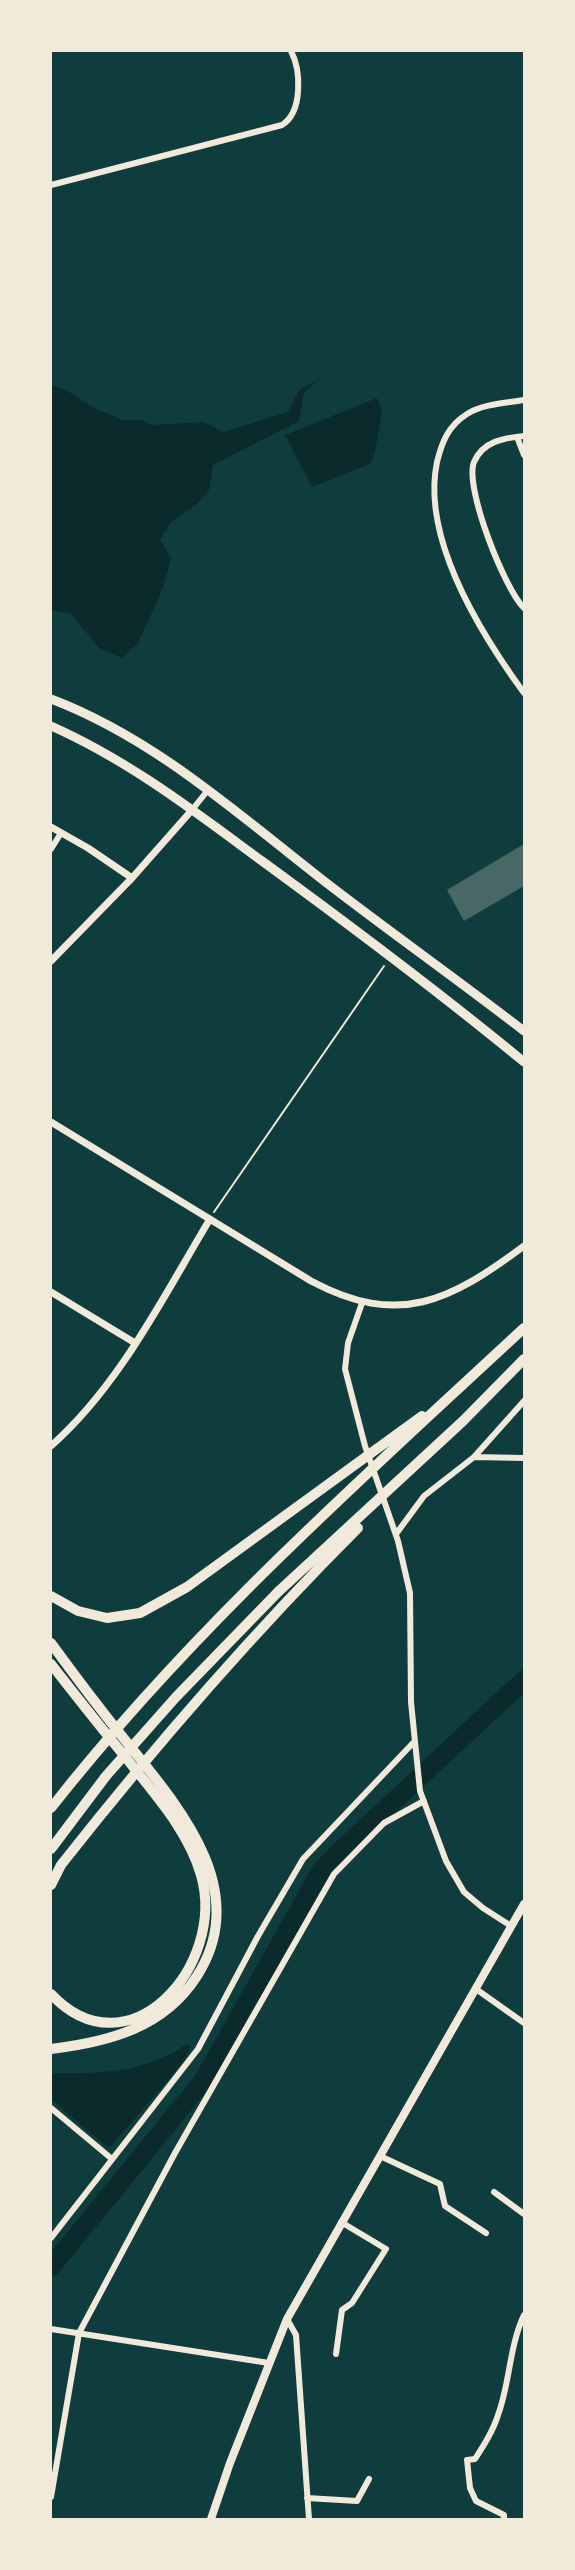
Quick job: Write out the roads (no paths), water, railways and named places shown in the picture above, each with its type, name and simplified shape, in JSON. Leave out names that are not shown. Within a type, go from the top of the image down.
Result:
[{"type":"highway","points":[[51,1808],[140,1700],[211,1625],[524,1328]]},
{"type":"highway","points":[[51,1885],[69,1855],[192,1705],[286,1600],[524,1359]]},
{"type":"highway","points":[[51,1596],[78,1611],[107,1618],[140,1613],[187,1587],[451,1396]]},
{"type":"highway","points":[[51,1849],[106,1776],[185,1688],[278,1592],[463,1421]]},
{"type":"highway","points":[[51,1643],[80,1693]]},
{"type":"highway","points":[[51,1664],[80,1693],[155,1785],[179,1810],[197,1838],[212,1877],[216,1917],[207,1957],[186,1993],[158,2017],[138,2029],[106,2040],[51,2049]]},
{"type":"highway","points":[[51,1994],[72,2012],[86,2019],[102,2022],[131,2019],[159,2005],[182,1982],[197,1956],[205,1924],[202,1877],[195,1857],[155,1785]]},
{"type":"main road","points":[[51,699],[75,708],[139,742],[208,790],[524,1031]]},
{"type":"main road","points":[[51,726],[83,740],[123,763],[192,810],[428,983],[524,1062]]},
{"type":"main road","points":[[211,2519],[230,2463],[287,2319],[524,1904]]},
{"type":"street","points":[[51,185],[282,125],[293,116],[296,100],[297,69],[290,51]]},
{"type":"street","points":[[524,400],[480,408],[469,412],[453,425],[441,444],[433,494],[435,512],[452,565],[491,646],[524,693]]},
{"type":"street","points":[[524,456],[521,436],[499,440],[486,446],[474,463],[472,474],[474,491],[505,580],[524,608]]},
{"type":"street","points":[[515,681],[524,674]]},
{"type":"street","points":[[51,961],[132,877],[208,790]]},
{"type":"street","points":[[51,827],[132,877]]},
{"type":"street","points":[[51,849],[61,833]]},
{"type":"street","points":[[51,1122],[311,1280],[362,1303],[385,1307],[405,1306],[442,1297],[524,1246]]},
{"type":"street","points":[[51,1446],[94,1399],[135,1343],[210,1219]]},
{"type":"street","points":[[51,1293],[135,1343]]},
{"type":"street","points":[[362,1303],[348,1343],[345,1369],[365,1446],[396,1534],[410,1593],[413,1743],[421,1791],[446,1861],[464,1892],[512,1926]]},
{"type":"street","points":[[396,1534],[425,1496],[474,1457],[524,1401]]},
{"type":"street","points":[[474,1457],[524,1458]]},
{"type":"street","points":[[51,2238],[198,2049],[258,1936],[303,1859],[413,1743]]},
{"type":"street","points":[[51,2497],[79,2333],[175,2153],[334,1874],[384,1823],[424,1801]]},
{"type":"street","points":[[476,1989],[524,2023]]},
{"type":"street","points":[[51,2108],[112,2159]]},
{"type":"street","points":[[380,2156],[440,2184],[445,2206],[486,2233]]},
{"type":"street","points":[[494,2192],[524,2214]]},
{"type":"street","points":[[336,2354],[342,2310],[352,2302],[386,2249],[341,2222]]},
{"type":"street","points":[[504,2519],[504,2515],[476,2501],[470,2488],[467,2460],[475,2459],[499,2414],[512,2349],[524,2315]]},
{"type":"street","points":[[287,2319],[296,2335],[309,2519]]},
{"type":"street","points":[[51,2329],[269,2363]]},
{"type":"street","points":[[307,2498],[357,2501],[369,2479]]},
{"type":"water","points":[[322,378],[304,392],[299,421],[213,465],[209,490],[196,505],[172,521],[160,539],[171,558],[163,588],[138,643],[122,658],[99,648],[71,614],[51,610],[51,385],[123,420],[142,420],[152,425],[204,422],[223,432],[288,412],[299,390]]},
{"type":"water","points":[[377,398],[382,411],[375,452],[370,464],[312,487],[285,435]]},
{"type":"water","points":[[187,2044],[191,2047],[182,2063],[111,2146],[107,2147],[51,2099],[51,2073],[122,2070],[155,2061]]},
{"type":"waterway","points":[[51,2267],[203,2081],[321,1871],[524,1680]]}]
